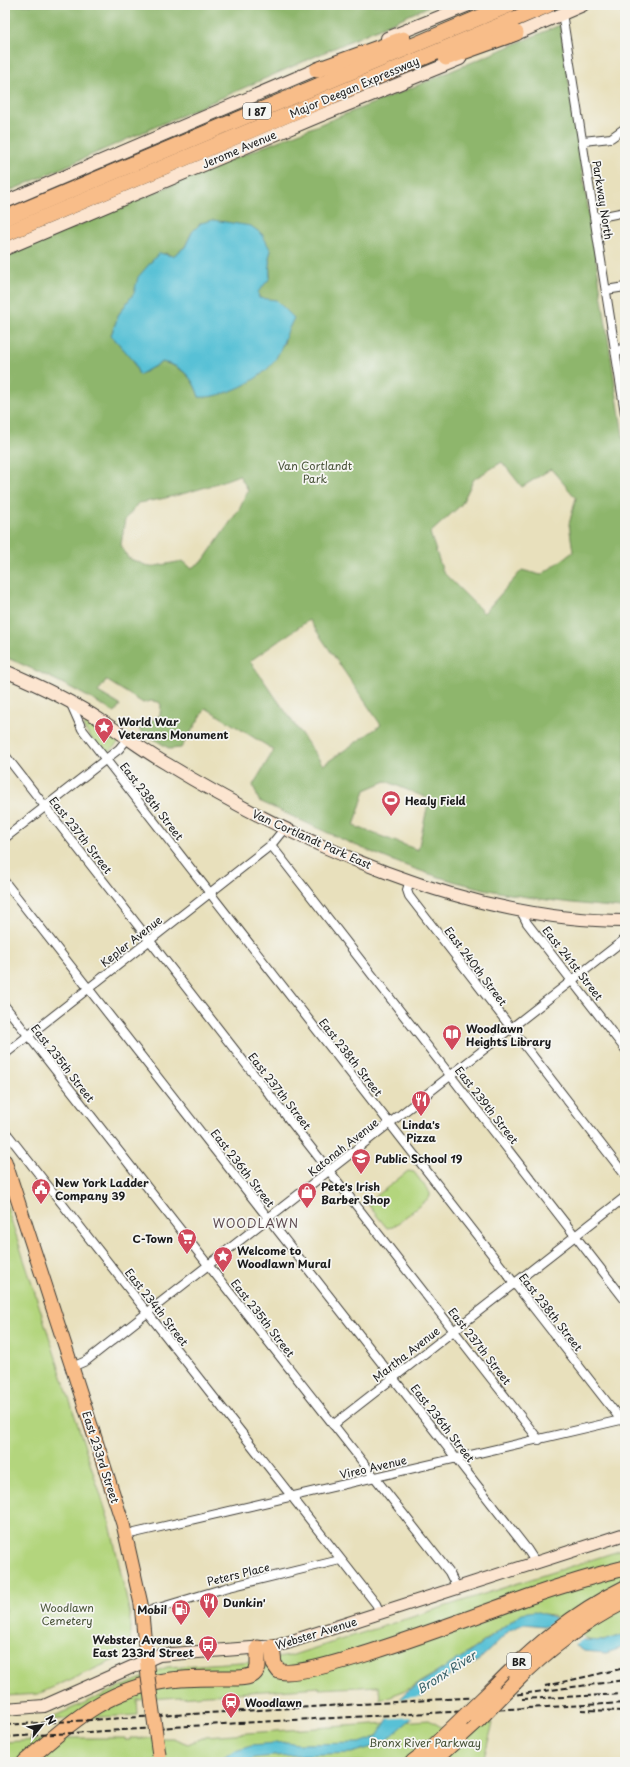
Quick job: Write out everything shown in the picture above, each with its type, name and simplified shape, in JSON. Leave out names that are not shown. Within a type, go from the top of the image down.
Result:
[{"type":"highway","points":[[317,70],[467,15],[508,5]]},
{"type":"highway","name":"Major Deegan Expressway","points":[[5,218],[508,5]]},
{"type":"highway","name":"Major Deegan Expressway","points":[[5,234],[548,5]]},
{"type":"highway","points":[[350,88],[397,76],[516,33]]},
{"type":"highway","points":[[265,1648],[279,1671],[290,1672],[316,1668],[358,1656],[556,1588],[625,1568]]},
{"type":"highway","name":"BR","points":[[413,1762],[434,1746],[492,1690],[553,1639],[625,1588]]},
{"type":"highway","name":"BR","points":[[574,1624],[625,1601]]},
{"type":"highway","name":"BR","points":[[432,1762],[478,1720],[515,1682],[553,1639]]},
{"type":"highway","points":[[25,1762],[85,1712],[126,1690],[154,1682],[176,1679],[251,1676],[258,1668],[265,1648]]},
{"type":"main road","points":[[5,202],[317,70],[407,29],[469,5]]},
{"type":"main road","name":"Jerome Avenue","points":[[5,249],[317,116],[451,63],[516,33],[583,5]]},
{"type":"main road","name":"Van Cortlandt Park East","points":[[5,672],[70,702],[168,765],[284,829],[335,852],[449,893],[520,909],[578,918],[625,921]]},
{"type":"main road","name":"East 233rd Street","points":[[5,1161],[126,1535],[142,1613],[148,1677],[160,1762]]},
{"type":"main road","name":"Webster Avenue","points":[[5,1709],[44,1706],[146,1660],[165,1654],[265,1648],[380,1613],[625,1534]]},
{"type":"street","points":[[621,5],[625,10]]},
{"type":"street","name":"Parkway North","points":[[562,13],[625,413]]},
{"type":"street","points":[[583,141],[612,138],[625,128]]},
{"type":"street","points":[[595,218],[625,212]]},
{"type":"street","points":[[606,290],[625,287]]},
{"type":"street","points":[[616,354],[625,346]]},
{"type":"street","name":"East 238th Street","points":[[70,702],[80,726],[514,1283],[623,1420]]},
{"type":"street","points":[[5,838],[119,749],[128,738]]},
{"type":"street","name":"East 237th Street","points":[[5,755],[539,1440]]},
{"type":"street","points":[[271,845],[284,829]]},
{"type":"street","name":"Kepler Avenue","points":[[5,1054],[271,845]]},
{"type":"street","name":"East 239th Street","points":[[271,845],[625,1300]]},
{"type":"street","name":"East 240th Street","points":[[410,880],[408,890],[409,896],[625,1175]]},
{"type":"street","name":"East 236th Street","points":[[5,882],[394,1378],[527,1549],[536,1563]]},
{"type":"street","name":"East 241st Street","points":[[520,909],[525,921],[625,1049]]},
{"type":"street","name":"Katonah Avenue","points":[[72,1367],[86,1361],[147,1314],[625,939]]},
{"type":"street","name":"East 235th Street","points":[[5,1006],[448,1572],[457,1588]]},
{"type":"street","name":"East 234th Street","points":[[5,1131],[147,1314],[376,1604],[380,1613]]},
{"type":"street","name":"Martha Avenue","points":[[333,1425],[625,1197]]},
{"type":"street","name":"Vireo Avenue","points":[[126,1535],[623,1420]]},
{"type":"street","name":"Peters Place","points":[[142,1613],[225,1588],[340,1560]]},
{"type":"green space","points":[[5,5],[432,5],[5,193]]},
{"type":"green space","name":"Van Cortlandt Park","points":[[560,25],[625,449],[625,903],[621,908],[544,900],[487,890],[414,869],[388,859],[259,801],[253,785],[274,750],[206,708],[181,748],[170,749],[139,730],[147,720],[155,719],[160,715],[161,705],[159,702],[151,701],[143,703],[106,680],[98,692],[120,705],[115,713],[61,683],[5,657],[5,257],[230,160],[404,91]],"holes":[[[192,232],[271,251],[269,257],[270,278],[258,292],[259,298],[287,330],[284,344],[199,397],[190,378],[181,370],[169,364],[162,362],[139,375],[133,360],[111,335],[119,314],[134,293],[139,277],[165,253],[173,256],[185,247]],[[502,462],[522,487],[551,469],[576,498],[569,524],[573,552],[541,575],[522,570],[484,613],[443,572],[430,533],[461,505],[474,479]],[[239,475],[248,490],[240,508],[203,561],[191,568],[183,561],[150,567],[128,558],[121,545],[125,520],[138,503],[177,495]],[[309,620],[381,725],[323,765],[250,661]],[[386,781],[429,799],[418,850],[354,826],[365,790]]]},
{"type":"green space","points":[[88,722],[119,742],[105,756],[83,727]]},
{"type":"green space","points":[[408,1171],[414,1172],[430,1193],[430,1197],[393,1227],[387,1228],[369,1206],[369,1202]]},
{"type":"green space","name":"Woodlawn Cemetery","points":[[5,1201],[110,1524],[130,1614],[130,1650],[123,1656],[38,1694],[5,1696]]},
{"type":"green space","points":[[625,1549],[625,1635],[608,1640],[592,1642],[552,1615],[531,1612],[515,1618],[455,1662],[406,1690],[380,1700],[379,1686],[319,1689],[319,1687],[137,1700],[138,1715],[45,1720],[167,1667],[255,1661],[290,1656]]},
{"type":"green space","name":"Bronx River Parkway","points":[[429,1720],[445,1729],[452,1723],[493,1723],[483,1762],[5,1762],[5,1742],[69,1738],[125,1738],[125,1740],[130,1740],[130,1738],[173,1738],[188,1744],[206,1736]]},
{"type":"water","points":[[213,220],[251,226],[262,234],[271,251],[269,257],[270,278],[258,292],[259,298],[276,300],[294,318],[275,360],[261,374],[241,387],[219,395],[199,397],[190,378],[175,366],[162,362],[139,375],[133,360],[111,335],[119,314],[134,293],[138,277],[159,253],[173,256],[185,247],[192,232],[201,223]]},
{"type":"water","name":"Bronx River","points":[[535,1611],[553,1617],[584,1640],[604,1641],[625,1634],[625,1647],[606,1653],[584,1651],[545,1626],[524,1624],[510,1630],[478,1661],[444,1679],[423,1694],[410,1720],[382,1744],[352,1753],[274,1756],[254,1758],[244,1762],[217,1762],[235,1750],[251,1745],[287,1742],[298,1744],[360,1743],[371,1739],[378,1735],[400,1699],[409,1690],[473,1650],[522,1613]]},
{"type":"pier","points":[[557,1618],[585,1638],[573,1646],[544,1628]]},
{"type":"pier","points":[[424,1696],[413,1717],[385,1719],[398,1699]]},
{"type":"railway","points":[[545,1686],[625,1668]]},
{"type":"railway","points":[[5,1725],[514,1695],[625,1680]]},
{"type":"railway","points":[[522,1699],[625,1694]]},
{"type":"railway","points":[[5,1737],[274,1721],[625,1703]]},
{"type":"railway","points":[[581,1710],[625,1711]]},
{"type":"place","name":"World War Veterans Monument","points":[[104,744]]},
{"type":"place","name":"Healy Field","points":[[391,817]]},
{"type":"place","name":"Woodlawn Heights Library","points":[[452,1051]]},
{"type":"place","name":"Linda's Pizza","points":[[421,1117]]},
{"type":"place","name":"Public School 19","points":[[361,1175]]},
{"type":"place","name":"New York Ladder Company 39","points":[[41,1205]]},
{"type":"place","name":"Pete's Irish Barber Shop","points":[[307,1209]]},
{"type":"place","name":"C-Town","points":[[187,1255]]},
{"type":"place","name":"Welcome to Woodlawn Mural","points":[[223,1273]]},
{"type":"place","name":"Dunkin'","points":[[209,1619]]},
{"type":"place","name":"Mobil","points":[[181,1626]]},
{"type":"place","name":"Webster Avenue & East 233rd Street","points":[[208,1662]]},
{"type":"place","name":"Woodlawn","points":[[231,1719]]},
{"type":"district","name":"WOODLAWN","points":[[256,1223]]}]
